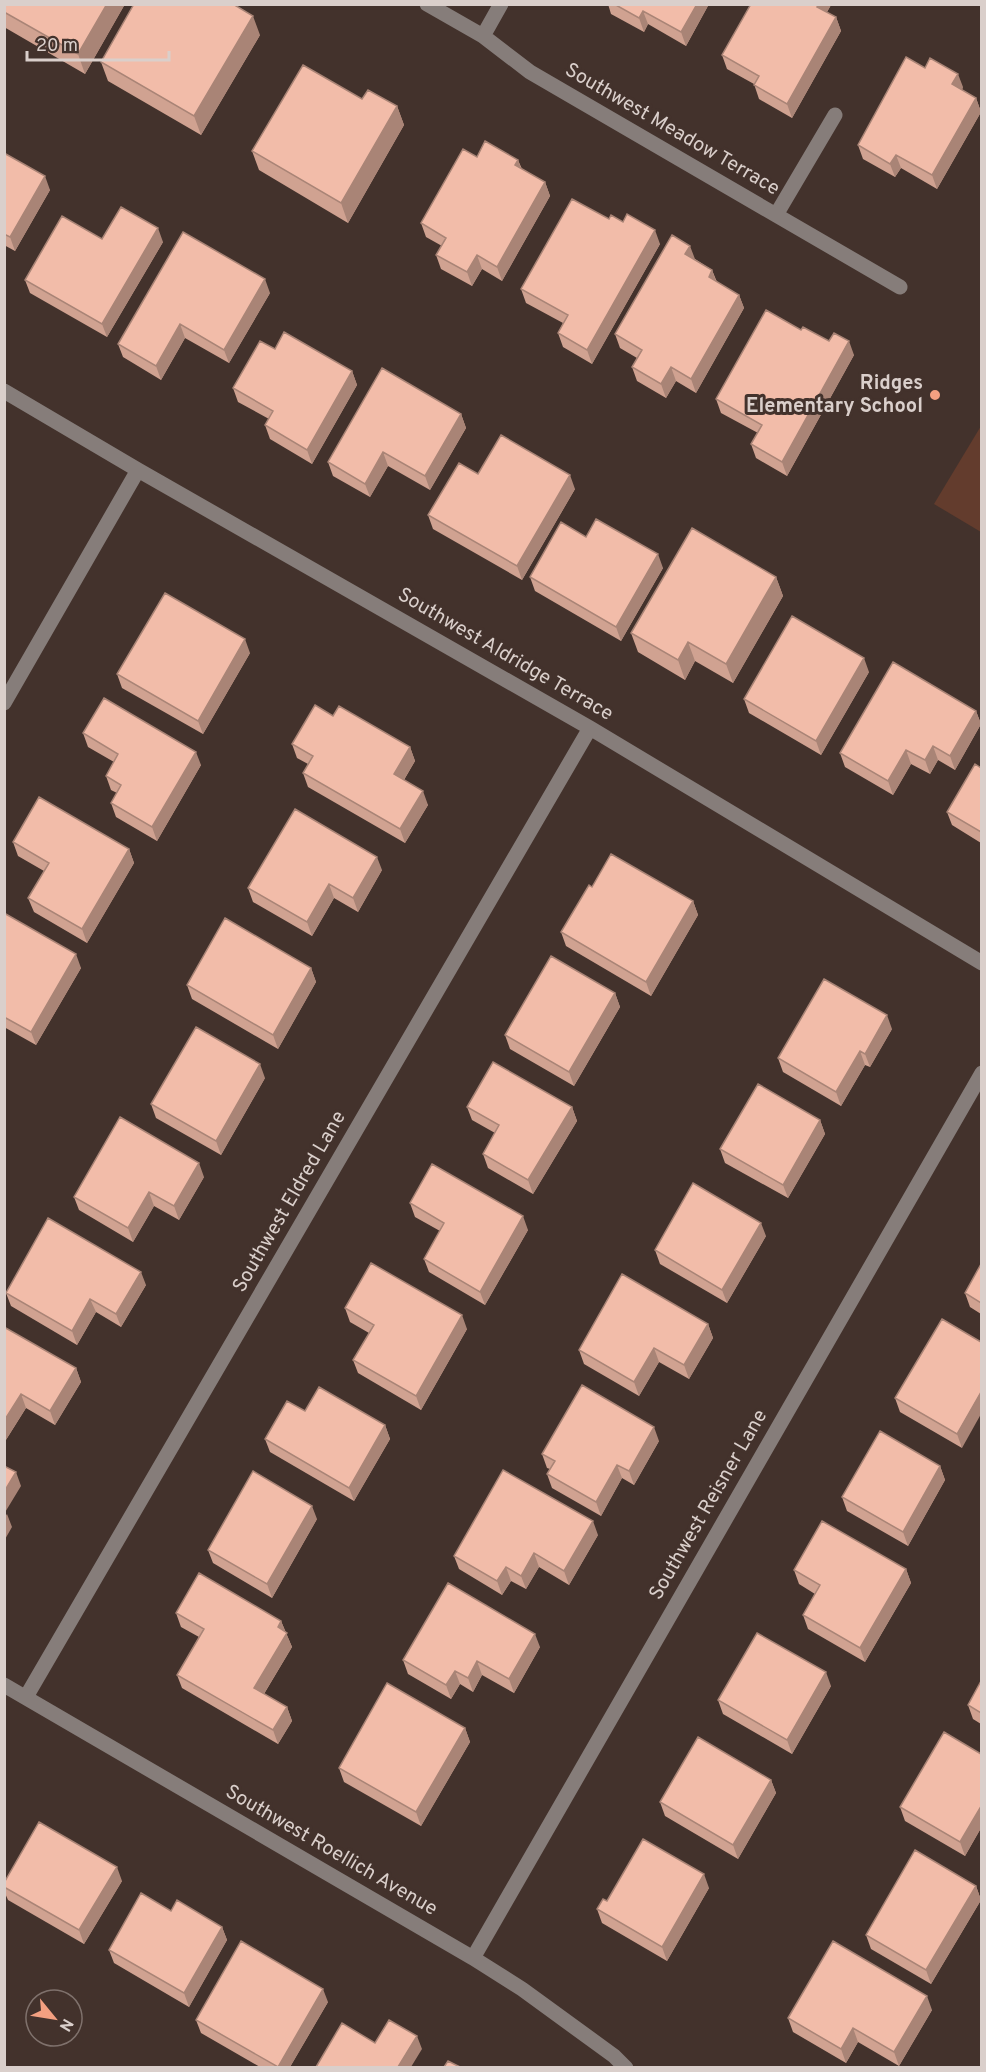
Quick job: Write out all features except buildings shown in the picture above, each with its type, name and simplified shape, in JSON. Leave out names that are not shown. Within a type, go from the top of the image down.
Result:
[{"type":"street","name":"Southwest Meadow Terrace","points":[[428,4],[483,36],[530,72],[900,287]]},
{"type":"street","points":[[483,36],[501,4]]},
{"type":"street","points":[[776,215],[835,115]]},
{"type":"street","name":"Southwest Aldridge Terrace","points":[[4,391],[590,728],[981,963]]},
{"type":"street","points":[[4,703],[138,470]]},
{"type":"street","name":"Southwest Eldred Lane","points":[[26,1697],[590,728]]},
{"type":"street","name":"Southwest Reisner Lane","points":[[473,1958],[981,1073]]},
{"type":"street","name":"Southwest Roellich Avenue","points":[[4,1685],[473,1958],[522,1989],[626,2067]]},
{"type":"shaded area","points":[[981,426],[981,532],[934,504]]},
{"type":"place","name":"Ridges Elementary School","points":[[935,395]]}]
